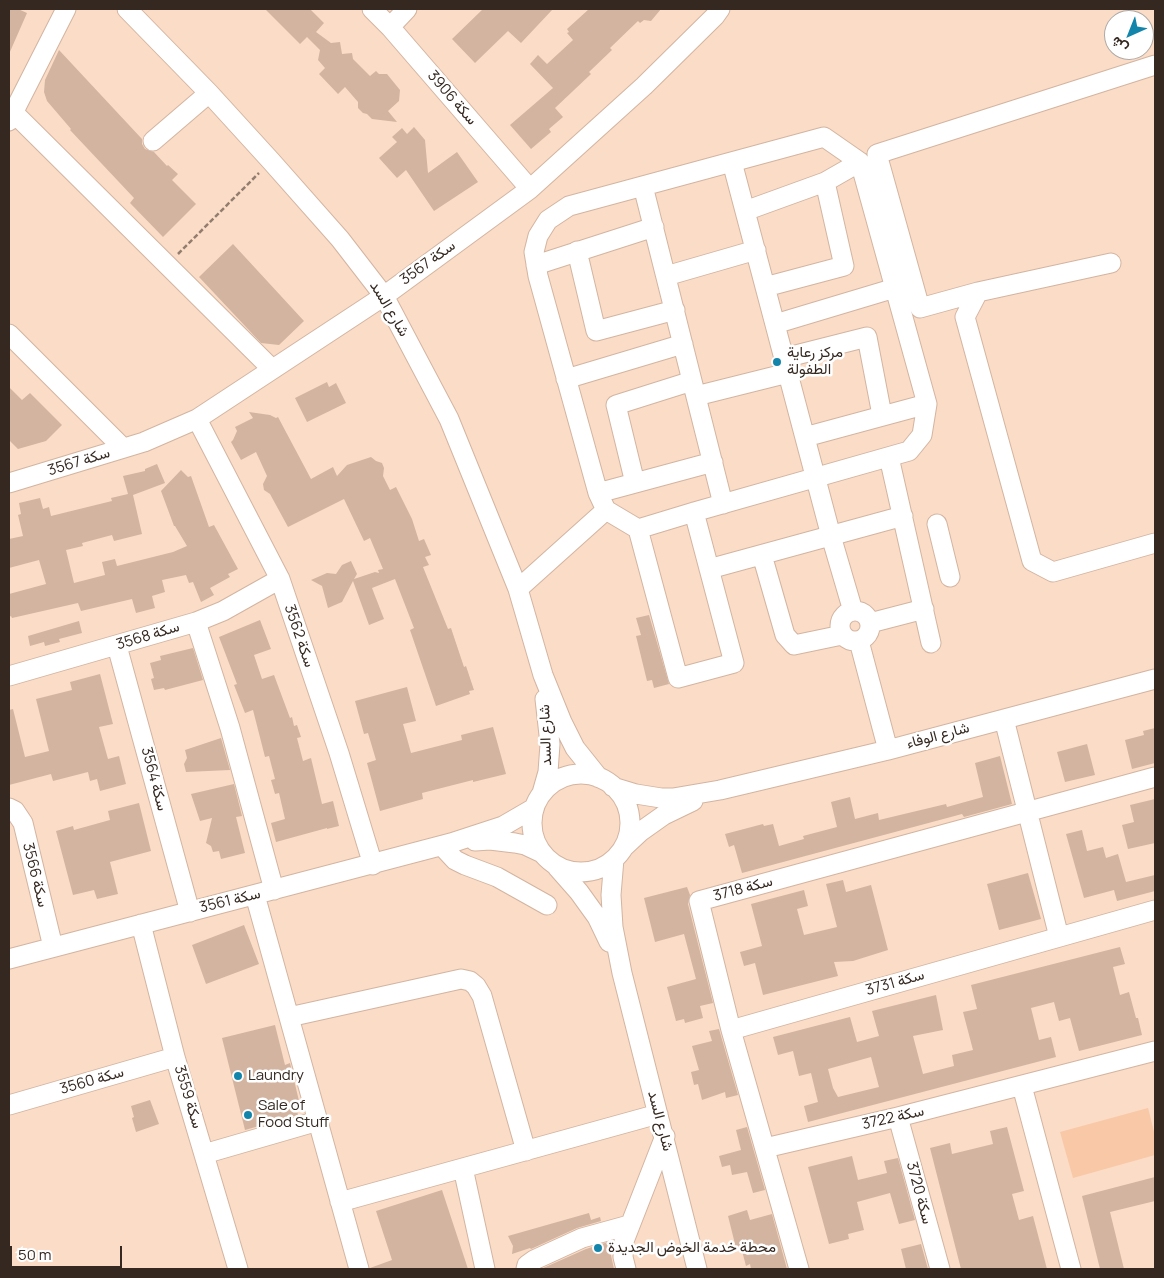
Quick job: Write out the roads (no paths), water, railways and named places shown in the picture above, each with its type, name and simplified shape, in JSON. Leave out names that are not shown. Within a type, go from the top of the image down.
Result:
[{"type":"street","points":[[66,9],[13,107],[167,265],[272,369]]},
{"type":"street","name":"سكة 3906","points":[[372,9],[390,27],[530,189]]},
{"type":"street","points":[[390,27],[407,9]]},
{"type":"street","name":"سكة 3567","points":[[9,483],[144,442],[197,420],[384,296],[530,189],[644,86],[720,9]]},
{"type":"street","name":"شارع السد","points":[[131,10],[209,93],[340,239],[384,296],[449,419],[518,589],[543,675],[562,722],[575,748],[606,782]]},
{"type":"street","points":[[1112,263],[978,292],[920,308],[877,154],[1155,65]]},
{"type":"street","points":[[153,141],[209,93]]},
{"type":"street","points":[[638,529],[694,512],[909,451],[922,435],[927,404],[860,162],[824,137],[569,206],[548,220],[538,236],[534,252],[536,265],[566,379],[602,502],[638,529],[678,678],[734,663],[694,512]]},
{"type":"street","points":[[732,162],[831,536],[853,611]]},
{"type":"street","points":[[745,211],[825,182],[860,162]]},
{"type":"street","points":[[765,287],[844,266],[825,182]]},
{"type":"street","points":[[643,186],[723,504]]},
{"type":"street","points":[[536,265],[654,227]]},
{"type":"street","points":[[666,276],[756,250]]},
{"type":"street","points":[[577,251],[596,331],[674,310]]},
{"type":"street","points":[[775,324],[895,288]]},
{"type":"street","points":[[978,292],[965,317],[1032,560],[1053,572],[1155,543]]},
{"type":"street","points":[[9,334],[123,448]]},
{"type":"street","points":[[635,483],[616,405],[786,365],[867,337],[882,416]]},
{"type":"street","points":[[566,379],[683,344]]},
{"type":"street","points":[[805,437],[927,404]]},
{"type":"street","name":"سكة 3562","points":[[197,420],[280,579],[339,753],[372,865]]},
{"type":"street","points":[[889,457],[932,643]]},
{"type":"street","points":[[518,589],[602,502],[635,483],[712,462]]},
{"type":"street","points":[[709,569],[903,516]]},
{"type":"street","points":[[937,524],[950,577]]},
{"type":"street","points":[[912,556],[942,546]]},
{"type":"street","points":[[762,555],[785,635],[794,644],[851,638],[866,637],[870,631],[870,623],[866,616],[860,612],[853,611],[843,617],[840,623],[851,638],[888,750]]},
{"type":"street","name":"سكة 3568","points":[[9,676],[196,622],[280,579]]},
{"type":"street","points":[[870,623],[924,609]]},
{"type":"street","points":[[196,622],[230,728],[274,890]]},
{"type":"street","name":"سكة 3564","points":[[118,646],[190,912]]},
{"type":"street","name":"شارع السد","points":[[538,801],[548,772],[550,744],[543,675]]},
{"type":"street","name":"شارع الوفاء","points":[[606,782],[636,794],[661,798],[673,798],[720,790],[888,750],[1155,679]]},
{"type":"street","points":[[1004,719],[1059,937]]},
{"type":"street","points":[[584,774],[606,782],[624,799],[629,815],[629,831],[619,853],[601,868],[585,872],[569,871],[548,859],[534,839],[532,823],[538,801],[553,782],[568,776],[584,774]]},
{"type":"street","name":"سكة 3718","points":[[799,1269],[731,1030],[699,901],[1027,810],[1155,777]]},
{"type":"street","name":"شارع الوفاء","points":[[619,853],[640,832],[670,811],[720,790]]},
{"type":"street","name":"سكة 3561","points":[[9,959],[447,845],[503,826],[538,801]]},
{"type":"street","name":"سكة 3566","points":[[9,808],[15,811],[23,823],[53,947]]},
{"type":"street","name":"سكة 3561","points":[[447,845],[490,840],[505,841],[524,845],[548,859]]},
{"type":"street","points":[[447,845],[455,860],[497,877],[547,905]]},
{"type":"street","name":"شارع السد","points":[[619,853],[611,895],[613,927],[622,973],[665,1136],[697,1269]]},
{"type":"street","name":"شارع السد","points":[[548,859],[567,877],[597,917],[622,973]]},
{"type":"street","points":[[255,895],[359,1269]]},
{"type":"street","name":"سكة 3731","points":[[731,1030],[1155,910]]},
{"type":"street","name":"سكة 3559","points":[[141,924],[175,1057],[238,1269]]},
{"type":"street","points":[[288,1017],[452,981],[470,981],[476,986],[482,996],[526,1151]]},
{"type":"street","name":"سكة 3722","points":[[765,1148],[898,1117],[1155,1051]]},
{"type":"street","name":"سكة 3560","points":[[9,1105],[175,1057]]},
{"type":"street","points":[[1022,1086],[1071,1269]]},
{"type":"street","points":[[340,1202],[658,1114]]},
{"type":"street","name":"سكة 3720","points":[[898,1117],[940,1269]]},
{"type":"street","points":[[204,1154],[318,1121]]},
{"type":"street","points":[[626,1269],[623,1257],[624,1241],[665,1136]]},
{"type":"street","points":[[463,1168],[485,1269]]},
{"type":"street","points":[[526,1269],[527,1265],[534,1260],[582,1238],[629,1225]]},
{"type":"place","name":"مركز رعاية الطفولة","points":[[777,362]]},
{"type":"place","name":"Laundry","points":[[238,1076]]},
{"type":"place","name":"Sale of Food Stuff","points":[[248,1115]]},
{"type":"place","name":"محطة خدمة الخوض الجديدة","points":[[598,1248]]}]
